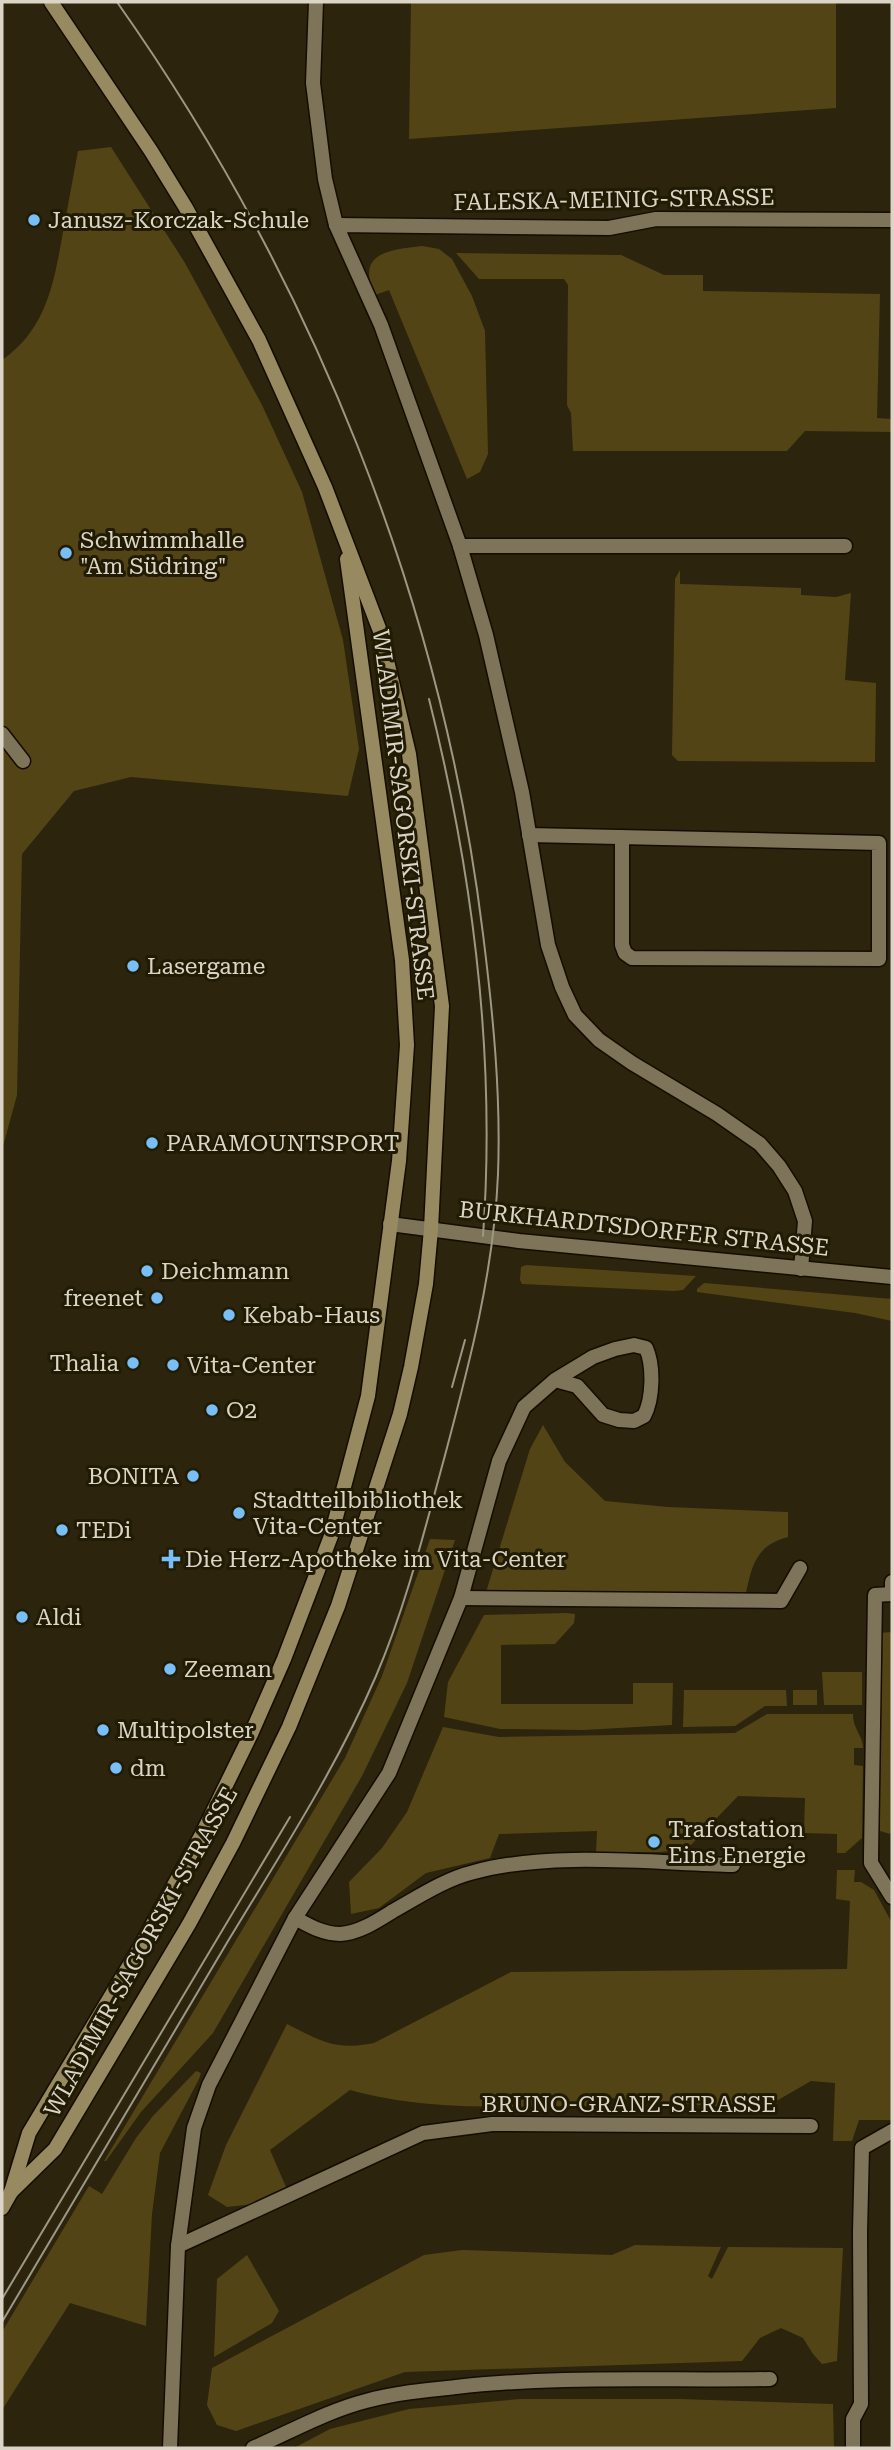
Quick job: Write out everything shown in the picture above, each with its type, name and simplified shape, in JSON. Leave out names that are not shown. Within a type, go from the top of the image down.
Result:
[{"type":"main road","name":"WLADIMIR-SAGORSKI-STRASSE","points":[[11,2192],[55,2149],[138,2012],[233,1843],[289,1727],[338,1606],[400,1414],[426,1284],[442,1006],[409,754],[380,631],[325,487],[259,340],[186,208],[51,2]]},
{"type":"main road","name":"WLADIMIR-SAGORSKI-STRASSE","points":[[2,2208],[11,2192],[29,2133],[139,1949],[202,1834],[284,1659],[331,1536],[368,1396],[399,1161],[407,1045],[402,960],[344,537]]},
{"type":"street","points":[[316,2],[313,83],[325,179],[336,225],[381,326],[460,546],[486,635],[523,792],[548,945],[562,987],[575,1015],[599,1040],[717,1114],[760,1144],[773,1159],[794,1191],[805,1221],[801,1269]]},
{"type":"street","name":"FALESKA-MEINIG-STRASSE","points":[[336,225],[609,228],[656,219],[892,220]]},
{"type":"street","points":[[460,546],[845,546]]},
{"type":"street","points":[[2,734],[23,761]]},
{"type":"street","points":[[529,835],[622,837],[879,843],[879,960],[632,958],[625,953],[622,945],[622,837]]},
{"type":"street","name":"BURKHARDTSDORFER STRASSE","points":[[390,1224],[519,1241],[892,1278]]},
{"type":"street","points":[[170,2448],[178,2246],[194,2128],[209,2085],[295,1918],[389,1773],[461,1598],[499,1461],[524,1407],[555,1380],[593,1357],[634,1345],[646,1348],[650,1358],[649,1406],[645,1416],[634,1421],[619,1420],[603,1415],[577,1386],[555,1380]]},
{"type":"street","points":[[461,1598],[781,1601],[800,1568]]},
{"type":"street","points":[[892,1582],[892,1594],[875,1595],[871,1863],[892,1897]]},
{"type":"street","points":[[295,1918],[321,1931],[342,1934],[363,1928],[432,1890],[473,1872],[521,1863],[571,1860],[733,1865]]},
{"type":"street","name":"BRUNO-GRANZ-STRASSE","points":[[178,2246],[423,2133],[492,2124],[811,2126]]},
{"type":"street","points":[[852,2448],[853,2419],[861,2403],[862,2148],[892,2131]]},
{"type":"street","points":[[253,2448],[314,2420],[365,2401],[412,2392],[505,2381],[606,2378],[770,2379]]},
{"type":"shaded area","points":[[411,2],[836,2],[836,108],[409,139]]},
{"type":"shaded area","points":[[111,147],[185,263],[262,405],[302,492],[343,640],[359,749],[348,796],[131,777],[74,791],[22,854],[17,1095],[2,1150],[2,360],[29,334],[46,303],[56,269],[78,151]]},
{"type":"shaded area","points":[[422,246],[439,249],[452,259],[472,296],[485,331],[488,454],[480,472],[467,479],[389,290],[375,295],[370,281],[369,270],[379,256],[398,249]]},
{"type":"shaded area","points":[[456,253],[621,255],[664,275],[703,275],[703,291],[880,294],[877,418],[892,419],[892,432],[805,431],[787,451],[573,451],[571,413],[567,405],[568,285],[564,279],[479,279]]},
{"type":"shaded area","points":[[680,570],[680,584],[801,588],[801,595],[836,597],[851,593],[845,680],[876,683],[875,762],[678,761],[672,755],[675,579]]},
{"type":"shaded area","points":[[526,1265],[696,1276],[683,1290],[674,1291],[522,1284],[521,1267]]},
{"type":"shaded area","points":[[704,1283],[892,1299],[892,1321],[855,1313],[697,1292]]},
{"type":"shaded area","points":[[543,1425],[565,1462],[605,1501],[668,1507],[788,1512],[788,1537],[769,1545],[758,1557],[746,1593],[486,1592],[530,1449]]},
{"type":"shaded area","points":[[430,1539],[455,1540],[407,1683],[362,1776],[213,2033],[141,2112],[104,2161],[345,1758],[382,1676]]},
{"type":"shaded area","points":[[575,1614],[574,1623],[555,1644],[501,1645],[501,1704],[633,1704],[633,1683],[673,1683],[672,1725],[583,1730],[500,1729],[444,1717],[448,1682],[484,1615]]},
{"type":"shaded area","points":[[892,1632],[890,1834],[880,1831],[878,1633]]},
{"type":"shaded area","points":[[822,1672],[862,1672],[862,1705],[824,1705]]},
{"type":"shaded area","points":[[684,1690],[786,1690],[787,1706],[765,1706],[735,1726],[683,1727]]},
{"type":"shaded area","points":[[793,1690],[817,1690],[817,1705],[793,1705]]},
{"type":"shaded area","points":[[767,1714],[853,1714],[863,1748],[854,1748],[854,1765],[863,1766],[862,1838],[845,1853],[837,1853],[837,1834],[804,1833],[805,1798],[738,1796],[687,1849],[661,1852],[596,1852],[597,1831],[499,1834],[490,1858],[426,1873],[379,1908],[351,1914],[349,1882],[382,1848],[407,1812],[443,1727],[499,1737],[735,1733]]},
{"type":"shaded area","points":[[837,1870],[855,1870],[854,1882],[861,1882],[874,1890],[892,1923],[892,2120],[859,2120],[852,2141],[833,2141],[835,2083],[811,2081],[766,2107],[712,2106],[600,2097],[593,2106],[440,2105],[350,2090],[270,2150],[286,2187],[254,2204],[227,2207],[208,2195],[226,2145],[287,2024],[338,2045],[374,2043],[511,1972],[847,1969],[850,1901],[836,1899]]},
{"type":"shaded area","points":[[196,2071],[201,2073],[199,2079],[160,2153],[152,2214],[146,2326],[70,2303],[2,2410],[2,2332],[89,2186],[102,2194],[136,2138]]},
{"type":"shaded area","points":[[635,2245],[721,2247],[708,2276],[712,2279],[728,2247],[843,2248],[837,2361],[822,2364],[803,2338],[781,2328],[760,2338],[742,2361],[405,2372],[236,2431],[217,2425],[207,2405],[212,2368],[424,2255],[462,2250],[612,2255]]},
{"type":"shaded area","points":[[247,2255],[279,2311],[272,2323],[214,2357],[217,2279]]},
{"type":"shaded area","points":[[520,2399],[679,2399],[833,2404],[834,2448],[294,2448],[330,2429],[409,2409]]},
{"type":"tram line","points":[[2,2322],[306,1811],[343,1745],[376,1676],[414,1569],[471,1353],[486,1282],[498,1174],[493,1024],[483,934],[463,809],[436,686],[400,564],[357,446],[307,329],[250,217],[187,107],[117,2]]},
{"type":"tram line","points":[[429,699],[458,831],[477,966],[486,1101],[483,1236]]},
{"type":"tram line","points":[[452,1387],[465,1340]]},
{"type":"tram line","points":[[2,2299],[290,1817]]},
{"type":"place","name":"Janusz-Korczak-Schule","points":[[34,220]]},
{"type":"place","name":"Schwimmhalle \"Am Südring\"","points":[[66,553]]},
{"type":"place","name":"Lasergame","points":[[133,966]]},
{"type":"place","name":"PARAMOUNTSPORT","points":[[152,1143]]},
{"type":"place","name":"Deichmann","points":[[147,1271]]},
{"type":"place","name":"freenet","points":[[157,1298]]},
{"type":"place","name":"Kebab-Haus","points":[[229,1315]]},
{"type":"place","name":"Thalia","points":[[133,1363]]},
{"type":"place","name":"Vita-Center","points":[[173,1365]]},
{"type":"place","name":"O2","points":[[212,1410]]},
{"type":"place","name":"BONITA","points":[[193,1476]]},
{"type":"place","name":"Stadtteilbibliothek Vita-Center","points":[[239,1513]]},
{"type":"place","name":"TEDi","points":[[62,1530]]},
{"type":"place","name":"Die Herz-Apotheke im Vita-Center","points":[[171,1559]]},
{"type":"place","name":"Aldi","points":[[22,1617]]},
{"type":"place","name":"Zeeman","points":[[170,1669]]},
{"type":"place","name":"Multipolster","points":[[103,1730]]},
{"type":"place","name":"dm","points":[[116,1768]]},
{"type":"place","name":"Trafostation Eins Energie","points":[[654,1842]]}]
